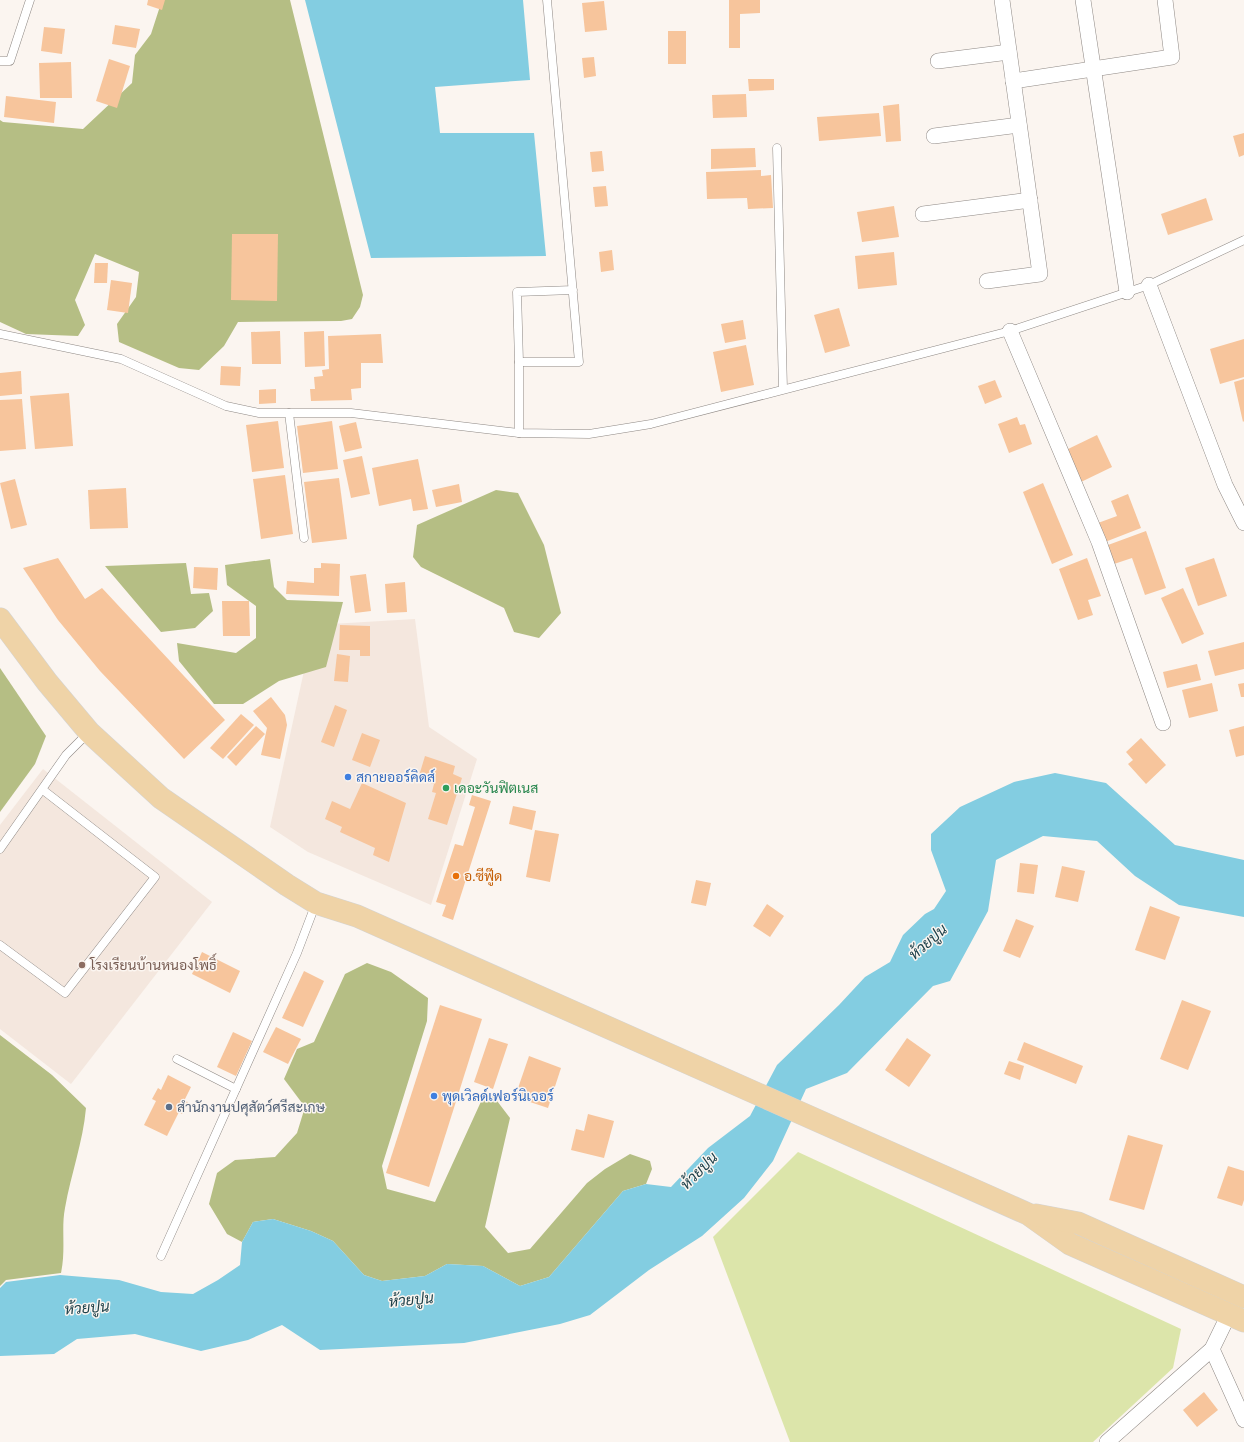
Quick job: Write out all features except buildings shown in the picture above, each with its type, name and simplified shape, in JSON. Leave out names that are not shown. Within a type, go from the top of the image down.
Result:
[{"type":"main road","points":[[0,619],[47,682],[89,732],[161,798],[287,885],[316,903],[357,916],[754,1094],[1028,1214],[1070,1244],[1237,1317]]},
{"type":"main road","points":[[1028,1214],[1078,1223],[1244,1297]]},
{"type":"street","points":[[987,281],[1040,274],[1002,0]]},
{"type":"street","points":[[1083,0],[1127,292]]},
{"type":"street","points":[[1013,81],[1172,57],[1164,0]]},
{"type":"street","points":[[938,60],[1009,52]]},
{"type":"street","points":[[934,136],[1019,125]]},
{"type":"street","points":[[923,214],[1030,200]]},
{"type":"street","points":[[1149,285],[1225,485],[1244,523]]},
{"type":"street","points":[[1010,331],[1099,542],[1163,723]]},
{"type":"street","points":[[1107,1442],[1212,1349],[1237,1317]]},
{"type":"street","points":[[1212,1349],[1244,1420]]},
{"type":"lane","points":[[0,61],[10,61],[30,0]]},
{"type":"lane","points":[[519,362],[580,362],[547,0]]},
{"type":"lane","points":[[777,148],[783,389]]},
{"type":"lane","points":[[0,334],[121,359],[226,406],[259,413],[351,413],[519,433],[588,434],[651,424],[1010,331],[1149,285],[1244,240]]},
{"type":"lane","points":[[519,433],[517,292],[573,290]]},
{"type":"lane","points":[[290,414],[304,538]]},
{"type":"lane","points":[[0,849],[43,790],[66,755],[89,732]]},
{"type":"lane","points":[[0,945],[65,993],[155,877],[43,790]]},
{"type":"lane","points":[[162,1256],[298,953],[316,903]]},
{"type":"lane","points":[[177,1059],[236,1089]]},
{"type":"shaded area","name":"สกายออร์คิดส์","points":[[415,619],[429,727],[477,759],[431,905],[308,852],[270,827],[314,625]]},
{"type":"shaded area","name":"โรงเรียนบ้านหนองโพธิ์","points":[[43,769],[212,902],[71,1084],[0,1029],[0,825]]},
{"type":"green space","points":[[162,0],[290,0],[363,295],[360,307],[352,319],[341,321],[238,322],[224,346],[199,370],[179,368],[119,342],[117,324],[136,297],[139,272],[95,254],[75,300],[85,325],[78,336],[26,334],[0,322],[0,120],[3,122],[83,129],[132,83],[135,55],[151,34]]},
{"type":"green space","points":[[496,490],[518,493],[544,545],[561,613],[539,638],[514,632],[504,608],[421,567],[413,557],[417,525]]},
{"type":"green space","points":[[270,559],[274,587],[287,600],[343,602],[326,667],[279,681],[243,704],[214,704],[179,661],[177,643],[236,653],[256,638],[256,606],[227,585],[225,565]]},
{"type":"green space","points":[[186,563],[191,594],[209,593],[213,611],[195,628],[161,632],[105,566]]},
{"type":"green space","points":[[0,668],[46,736],[35,764],[0,812]]},
{"type":"green space","points":[[367,963],[391,972],[428,998],[427,1021],[382,1166],[387,1189],[435,1202],[484,1095],[491,1093],[510,1118],[485,1227],[508,1253],[530,1249],[587,1183],[605,1169],[630,1154],[650,1161],[652,1169],[646,1184],[623,1191],[549,1277],[520,1286],[483,1266],[447,1264],[425,1276],[382,1281],[364,1275],[333,1241],[311,1231],[273,1219],[253,1222],[242,1242],[227,1234],[209,1204],[217,1173],[235,1160],[275,1157],[297,1133],[305,1107],[284,1079],[297,1049],[314,1042],[345,974]]},
{"type":"green space","points":[[0,1035],[52,1075],[86,1108],[82,1133],[65,1208],[61,1273],[6,1280],[0,1286]]},
{"type":"green space","points":[[798,1152],[1181,1329],[1173,1368],[1093,1442],[790,1442],[713,1237]]},
{"type":"water","points":[[305,0],[523,0],[530,80],[435,87],[440,133],[534,133],[546,256],[371,258]]},
{"type":"water","name":"ห้วยปูน","points":[[1055,773],[1106,783],[1175,845],[1244,860],[1244,917],[1179,905],[1135,876],[1097,841],[1043,836],[996,860],[988,911],[950,981],[933,986],[847,1073],[806,1089],[773,1161],[744,1198],[702,1236],[649,1270],[590,1315],[560,1324],[464,1343],[320,1350],[282,1325],[248,1340],[201,1351],[135,1334],[77,1339],[54,1354],[0,1356],[0,1288],[6,1282],[60,1275],[119,1280],[161,1292],[193,1294],[218,1280],[240,1265],[242,1242],[253,1222],[273,1219],[311,1231],[333,1241],[364,1275],[382,1281],[425,1276],[447,1264],[483,1266],[520,1286],[549,1277],[623,1191],[646,1184],[671,1187],[708,1148],[750,1116],[777,1065],[839,1005],[865,977],[890,962],[903,935],[925,914],[934,909],[946,891],[931,850],[931,834],[960,807],[1014,782]]},
{"type":"place","name":"สกายออร์คิดส์","points":[[348,777]]},
{"type":"place","name":"เดอะวันฟิตเนส","points":[[446,788]]},
{"type":"place","name":"อ.ซีฟู๊ด","points":[[456,876]]},
{"type":"place","name":"โรงเรียนบ้านหนองโพธิ์","points":[[82,965]]},
{"type":"place","name":"พุดเวิลด์เฟอร์นิเจอร์","points":[[434,1096]]},
{"type":"place","name":"สำนักงานปศุสัตว์ศรีสะเกษ","points":[[169,1107]]}]
